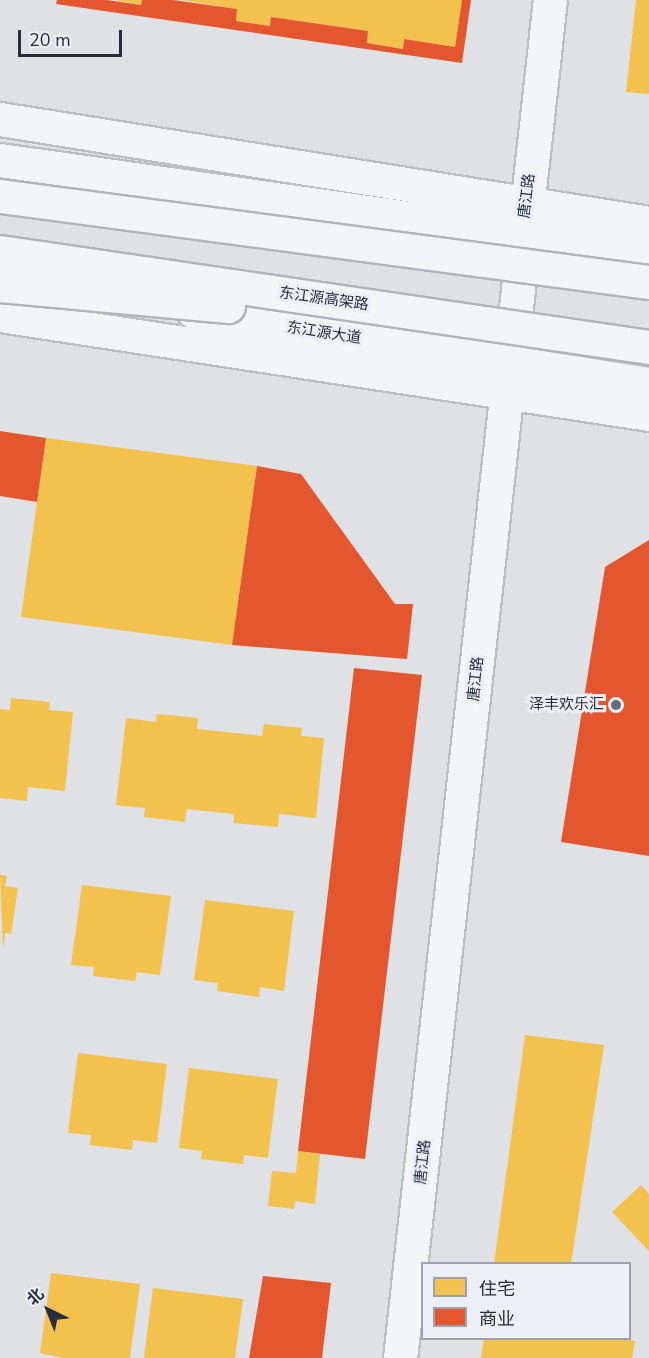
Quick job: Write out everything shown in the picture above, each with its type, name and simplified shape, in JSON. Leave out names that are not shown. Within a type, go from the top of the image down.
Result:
[{"type":"main road","name":"唐江路","points":[[400,1358],[509,377],[522,237],[550,0]]},
{"type":"main road","points":[[0,119],[649,223]]},
{"type":"main road","points":[[0,160],[522,237],[649,252]]},
{"type":"main road","points":[[0,196],[649,282]]},
{"type":"main road","name":"东江源高架路","points":[[0,252],[649,347]]},
{"type":"main road","points":[[0,283],[649,347]]},
{"type":"main road","name":"东江源大道","points":[[0,283],[509,377],[649,384]]},
{"type":"main road","points":[[0,315],[509,377],[649,414]]},
{"type":"building: 住宅","points":[[115,0],[142,0],[141,5]]},
{"type":"building: 住宅","points":[[182,0],[462,0],[455,47],[404,39],[403,49],[367,43],[368,31],[271,17],[270,26],[236,21],[237,9]]},
{"type":"building: 住宅","points":[[636,0],[649,0],[649,94],[626,92]]},
{"type":"building: 住宅","points":[[46,438],[257,466],[232,645],[21,617]]},
{"type":"building: 住宅","points":[[11,698],[50,702],[49,710],[73,712],[65,791],[28,787],[27,801],[0,798],[0,709],[10,710]]},
{"type":"building: 住宅","points":[[157,714],[198,718],[197,729],[262,736],[264,724],[302,728],[301,736],[324,738],[316,818],[279,814],[278,827],[234,823],[234,814],[187,809],[185,822],[144,817],[145,808],[116,805],[126,718],[156,722]]},
{"type":"building: 住宅","points":[[0,875],[7,876],[5,886],[18,888],[11,934],[5,933],[3,949]]},
{"type":"building: 住宅","points":[[82,885],[171,896],[160,975],[137,972],[135,981],[93,976],[94,967],[71,965]]},
{"type":"building: 住宅","points":[[205,900],[294,911],[284,991],[260,987],[259,997],[217,991],[218,983],[194,980]]},
{"type":"building: 住宅","points":[[525,1035],[604,1045],[571,1262],[494,1262]]},
{"type":"building: 住宅","points":[[78,1053],[167,1064],[157,1143],[133,1140],[132,1150],[90,1145],[91,1135],[68,1133]]},
{"type":"building: 住宅","points":[[189,1068],[278,1079],[268,1158],[244,1155],[243,1164],[201,1159],[202,1151],[179,1148]]},
{"type":"building: 住宅","points":[[298,1151],[320,1154],[315,1204],[295,1201],[294,1209],[268,1206],[272,1171],[296,1173]]},
{"type":"building: 住宅","points":[[641,1185],[649,1194],[649,1251],[612,1212]]},
{"type":"building: 住宅","points":[[51,1273],[140,1284],[130,1358],[63,1358],[40,1353]]},
{"type":"building: 住宅","points":[[153,1288],[243,1299],[235,1358],[144,1358]]},
{"type":"building: 住宅","points":[[484,1340],[635,1341],[632,1358],[481,1358]]},
{"type":"building: 商业","points":[[57,0],[107,0],[141,5],[142,0],[173,0],[237,9],[236,21],[270,26],[271,17],[368,31],[367,43],[403,49],[404,39],[455,47],[462,0],[471,0],[462,63],[56,4]]},
{"type":"building: 商业","points":[[0,431],[46,438],[37,502],[0,496]]},
{"type":"building: 商业","points":[[257,466],[301,474],[395,604],[413,604],[407,659],[232,645]]},
{"type":"building: 商业","name":"泽丰欢乐汇","points":[[649,540],[649,856],[561,842],[605,567]]},
{"type":"building: 商业","points":[[354,668],[422,675],[365,1159],[298,1151]]},
{"type":"building: 商业","points":[[263,1276],[331,1283],[322,1358],[249,1358]]},
{"type":"place","name":"泽丰欢乐汇","points":[[616,705]]}]
